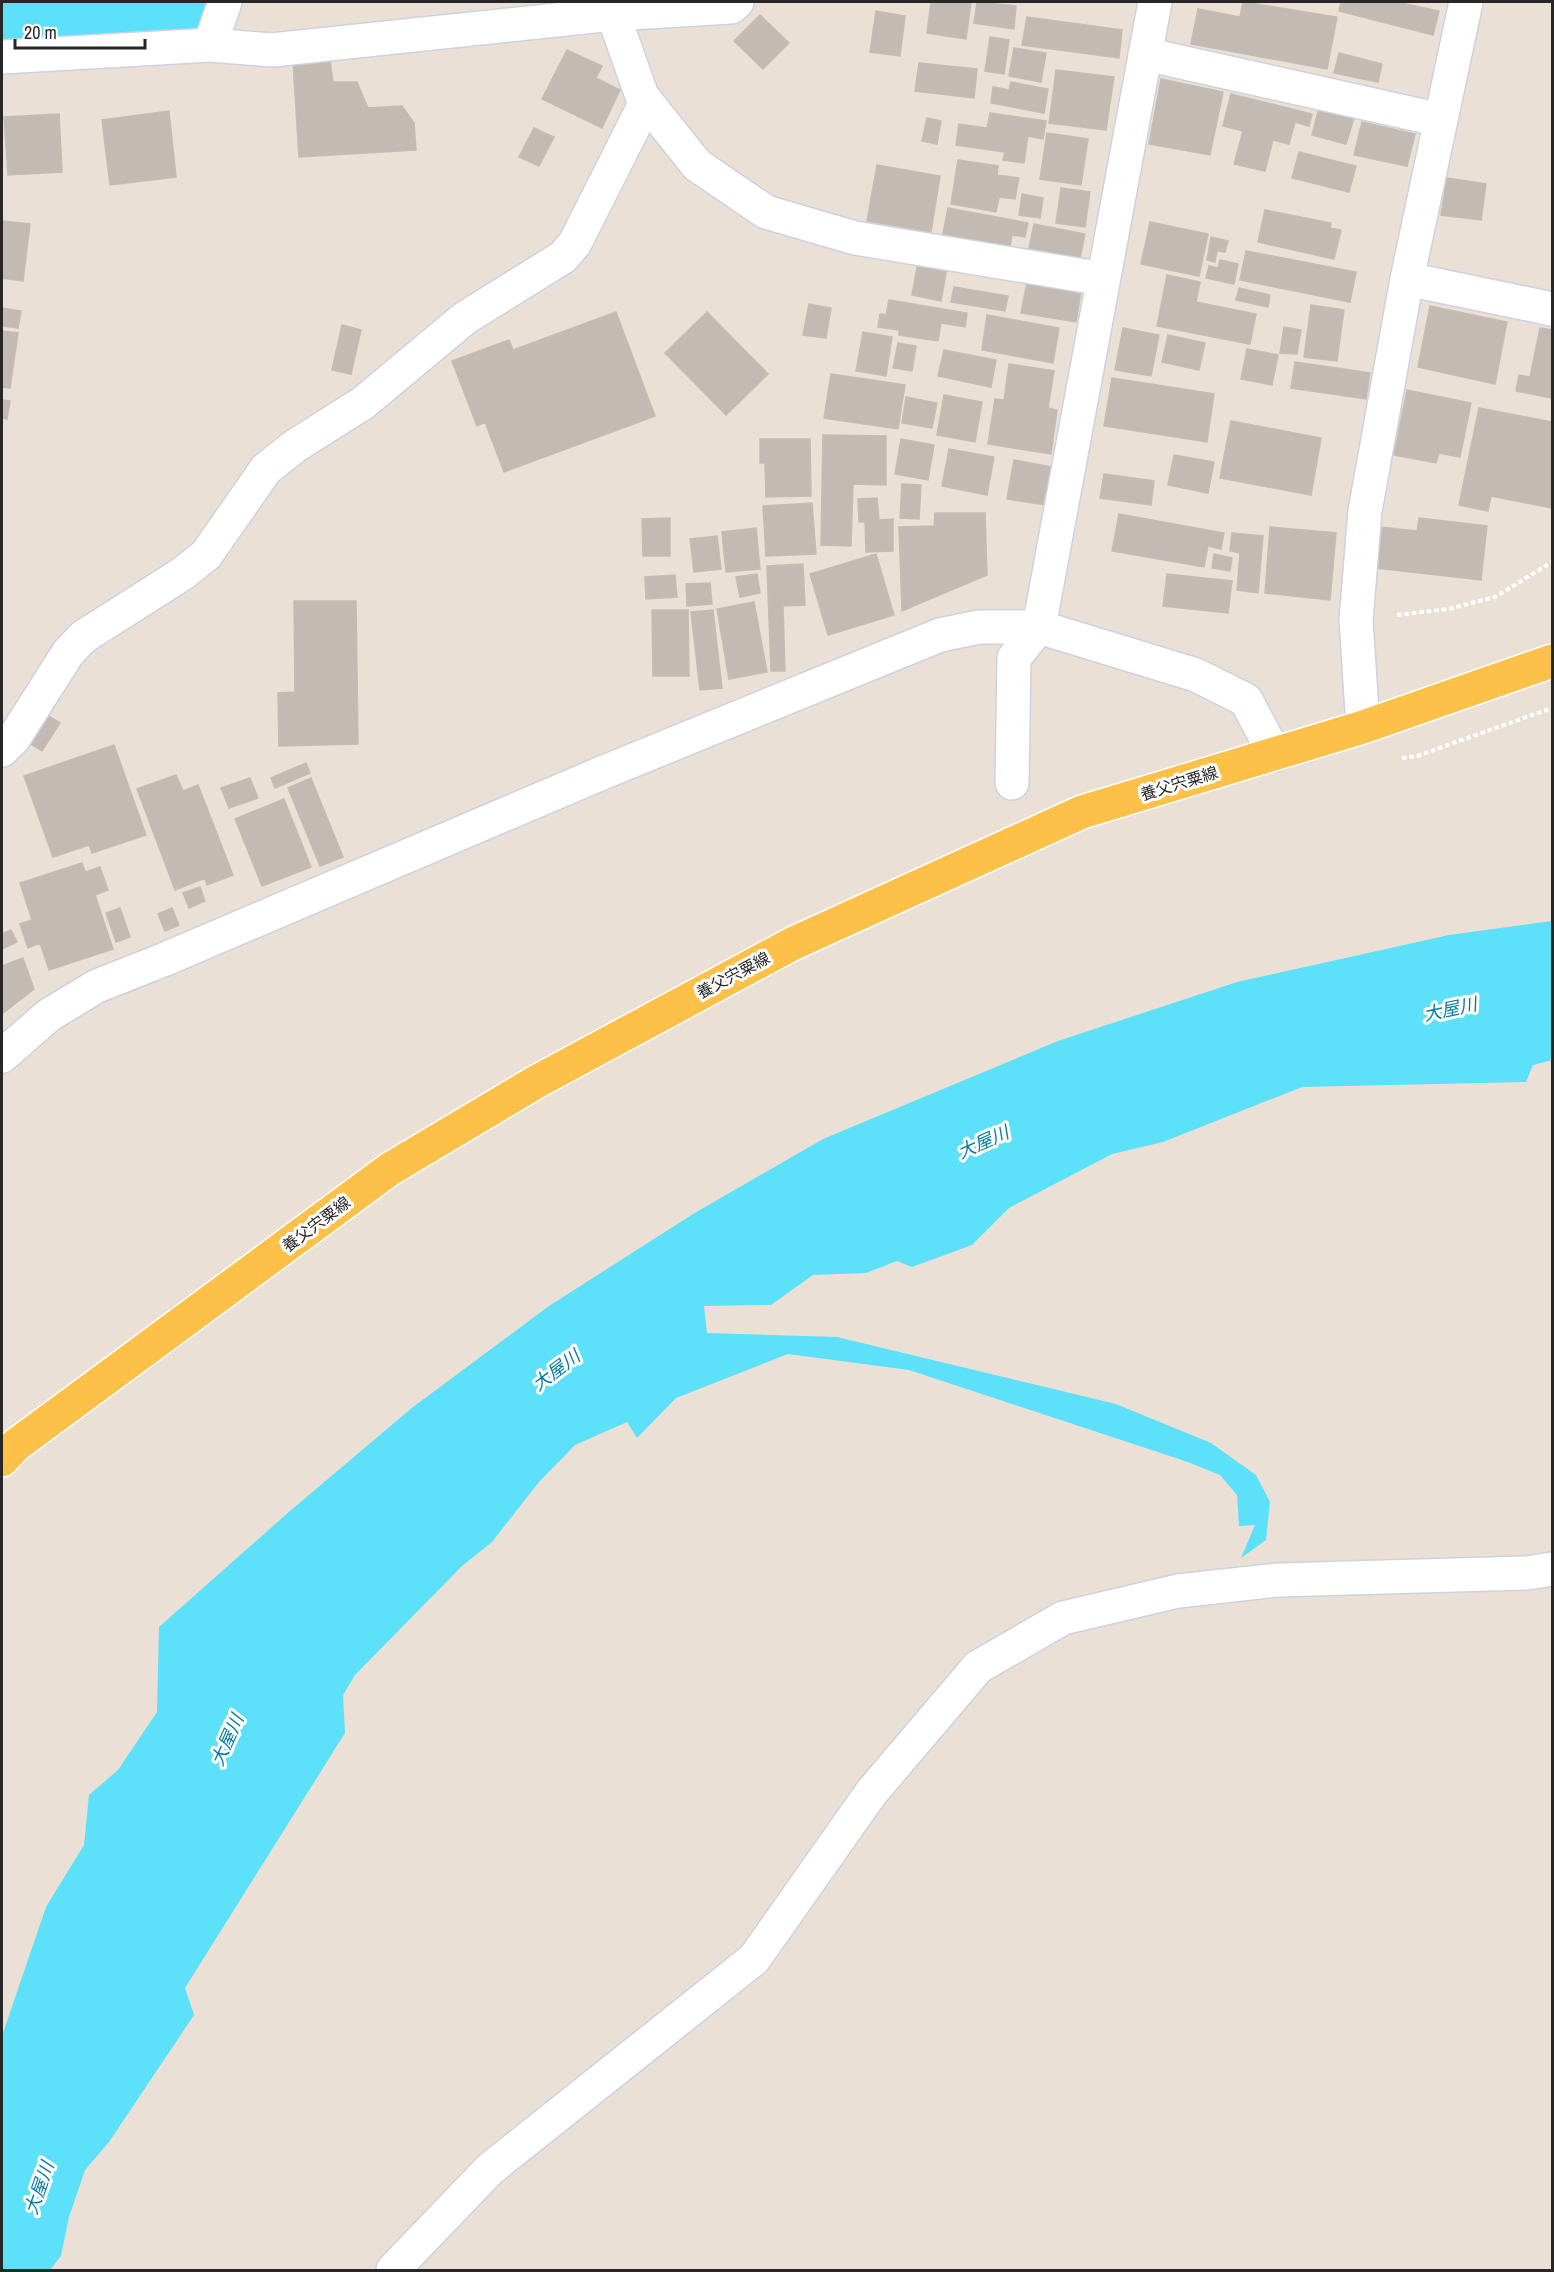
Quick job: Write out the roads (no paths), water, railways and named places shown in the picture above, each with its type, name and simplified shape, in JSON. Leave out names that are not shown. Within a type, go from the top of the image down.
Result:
[{"type":"main road","name":"養父宍粟線","points":[[2,1460],[16,1445],[390,1169],[536,1082],[792,944],[1082,812],[1363,727],[1552,661]]},
{"type":"street","points":[[210,45],[225,2]]},
{"type":"street","points":[[2,57],[210,45],[272,50],[613,14],[730,7],[737,2]]},
{"type":"street","points":[[1012,783],[1014,658],[1039,627],[1155,2]]},
{"type":"street","points":[[1363,727],[1356,620],[1365,511],[1407,279],[1466,2]]},
{"type":"street","points":[[613,14],[646,102],[697,165],[766,212],[855,238],[1103,279]]},
{"type":"street","points":[[1145,54],[1441,120]]},
{"type":"street","points":[[2,750],[14,738],[68,653],[83,638],[182,574],[206,555],[266,469],[296,446],[363,403],[465,318],[563,256],[575,243],[646,102]]},
{"type":"street","points":[[1407,279],[1552,309]]},
{"type":"street","points":[[2,1056],[49,1016],[97,986],[602,773],[940,635],[979,627],[1039,627],[1196,675],[1246,700],[1275,754]]},
{"type":"street","points":[[393,2271],[490,2169],[754,1959],[872,1793],[978,1667],[1063,1618],[1178,1591],[1278,1580],[1527,1574],[1552,1569]]},
{"type":"water","name":"大屋川","points":[[1552,921],[1552,1060],[1533,1065],[1526,1082],[1302,1087],[1163,1142],[1112,1154],[1009,1208],[972,1245],[912,1267],[897,1261],[866,1273],[813,1275],[771,1305],[704,1306],[707,1333],[837,1337],[1116,1404],[1211,1443],[1256,1475],[1270,1502],[1266,1540],[1241,1558],[1255,1525],[1239,1526],[1237,1495],[1220,1475],[1188,1462],[909,1370],[788,1354],[676,1398],[637,1438],[627,1422],[575,1445],[539,1482],[492,1542],[462,1566],[355,1675],[343,1695],[345,1733],[185,1988],[194,2015],[109,2142],[85,2170],[69,2217],[61,2256],[50,2270],[2,2270],[2,2036],[46,1907],[84,1845],[89,1795],[118,1770],[157,1712],[159,1627],[290,1511],[413,1407],[549,1306],[693,1214],[823,1139],[1058,1041],[1237,982],[1449,935]]},
{"type":"waterway","points":[[2,22],[129,20],[179,2]]}]
